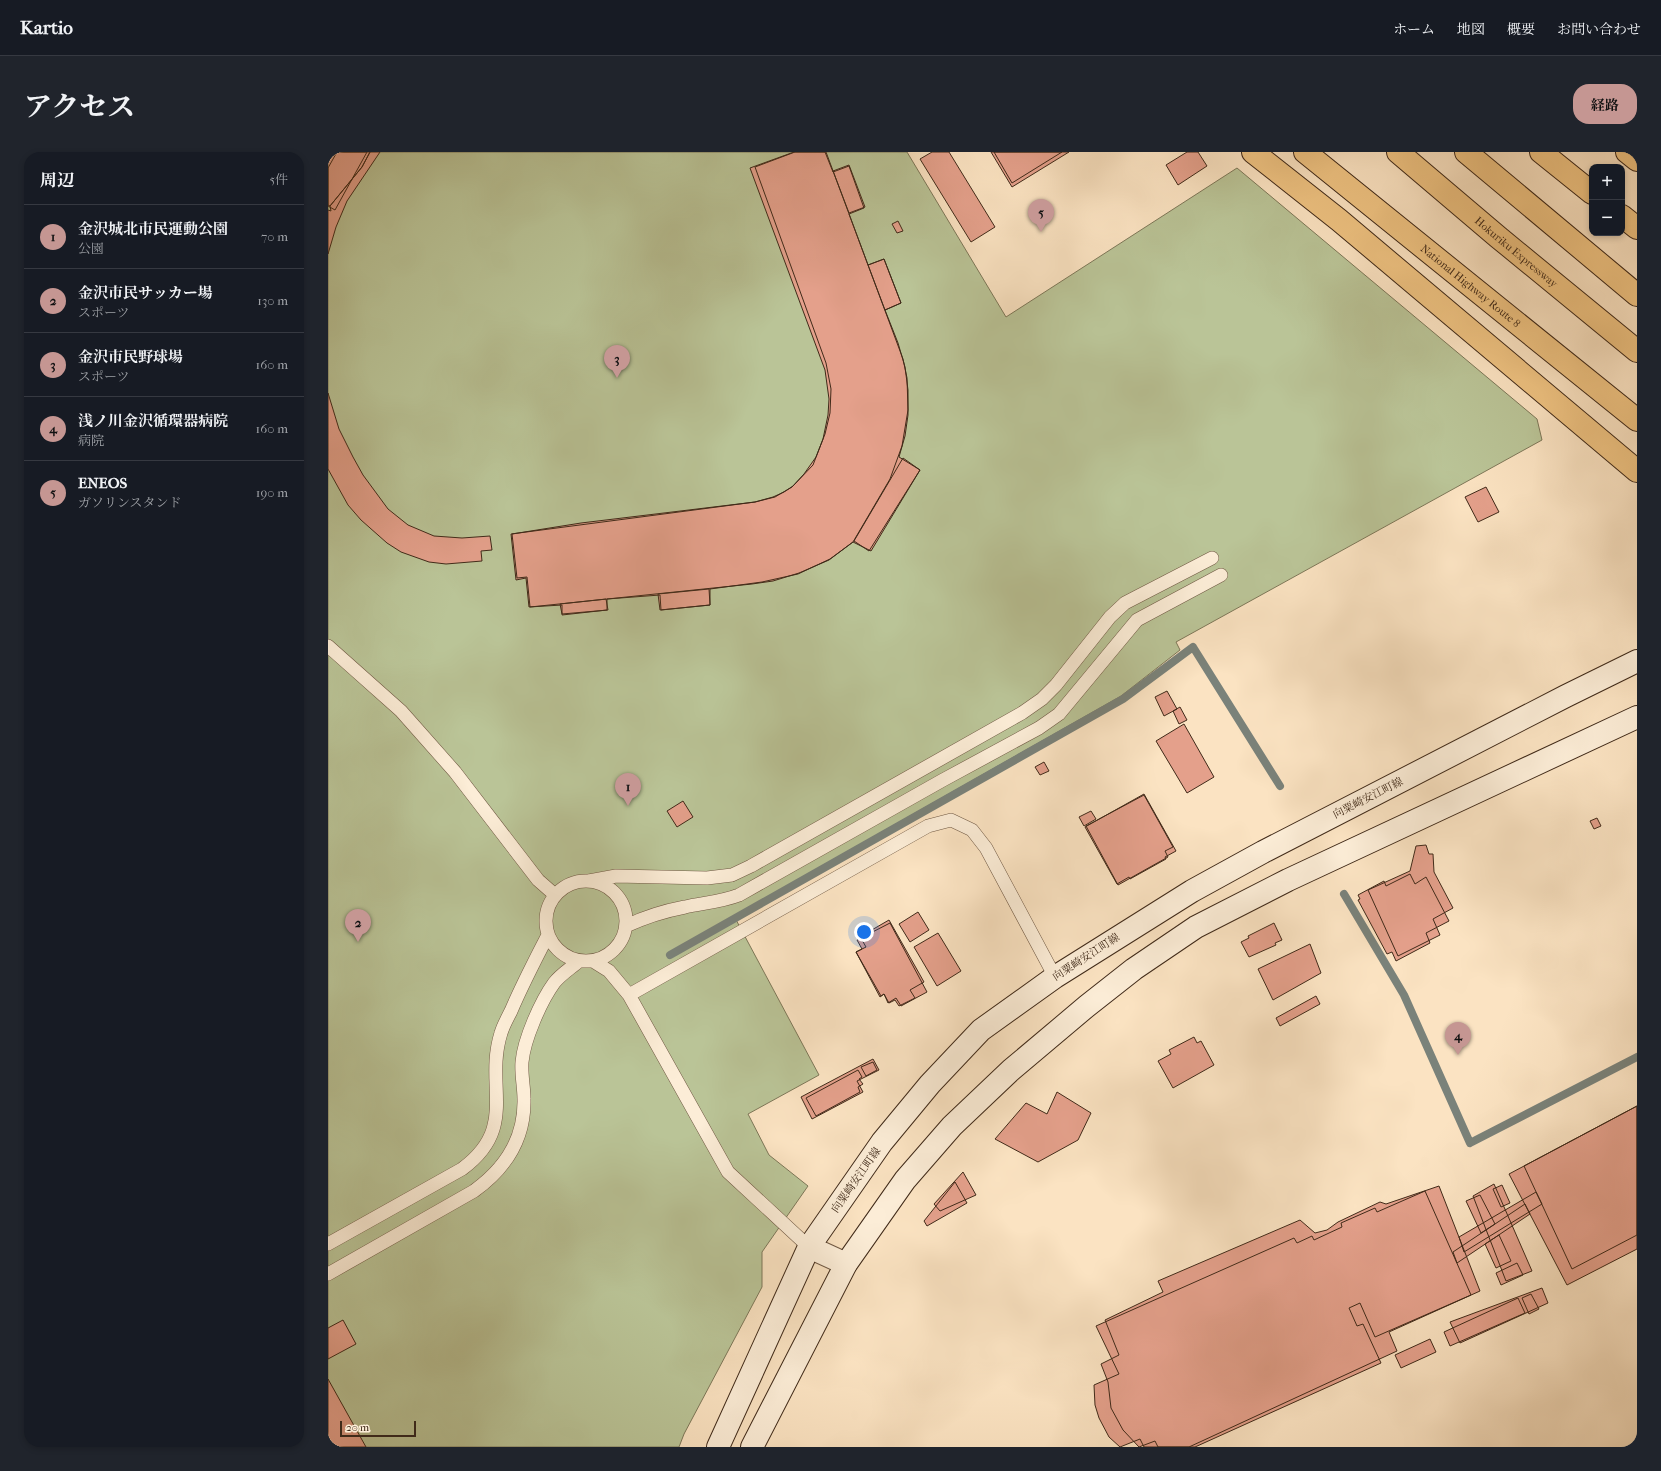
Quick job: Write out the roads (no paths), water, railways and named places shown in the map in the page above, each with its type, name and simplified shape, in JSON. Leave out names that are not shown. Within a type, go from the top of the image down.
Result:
[{"type":"highway","points":[[1253,152],[1339,220],[1637,471]]},
{"type":"highway","name":"National Highway Route 8","points":[[1305,152],[1637,420]]},
{"type":"highway","name":"Hokuriku Expressway","points":[[1398,152],[1498,237],[1637,351]]},
{"type":"highway","points":[[1466,152],[1526,204],[1637,295]]},
{"type":"highway","points":[[1541,152],[1589,191]]},
{"type":"highway","points":[[1627,152],[1637,160]]},
{"type":"highway","points":[[1625,218],[1637,228]]},
{"type":"main road","name":"向粟崎安江町線","points":[[718,1447],[809,1247],[882,1142],[930,1084],[981,1030],[1055,977],[1205,884],[1637,661]]},
{"type":"main road","points":[[752,1447],[846,1264],[905,1180],[952,1126],[1011,1070],[1087,1006],[1134,969],[1196,927],[1288,880],[1637,717]]},
{"type":"main road","points":[[809,1247],[846,1264]]},
{"type":"lane","points":[[589,881],[602,884],[617,896],[621,901],[625,913],[626,926],[622,938],[615,949],[605,957],[593,961],[579,961],[566,956],[556,947],[548,935],[546,922],[548,908],[555,895],[565,887],[577,882],[616,876],[707,878],[732,874],[751,866],[1022,713],[1042,699],[1056,685],[1110,617],[1126,604],[1212,558]]},
{"type":"lane","points":[[626,926],[645,917],[662,912],[686,906],[723,901],[739,895],[943,780],[1039,728],[1059,714],[1137,620],[1221,575]]},
{"type":"lane","points":[[328,646],[401,711],[459,778],[538,880],[555,895]]},
{"type":"lane","points":[[630,995],[928,826],[951,820],[972,830],[986,848],[1055,977]]},
{"type":"lane","points":[[328,1244],[462,1169],[474,1160],[487,1144],[495,1124],[498,1098],[495,1056],[501,1033],[517,995],[548,935]]},
{"type":"lane","points":[[328,1274],[474,1191],[491,1179],[508,1157],[518,1138],[523,1120],[524,1100],[522,1062],[526,1040],[544,999],[555,982],[579,961]]},
{"type":"lane","points":[[593,961],[609,971],[630,995],[728,1172],[809,1247]]},
{"type":"waterway","points":[[670,955],[1123,699],[1193,647],[1280,786]]},
{"type":"waterway","points":[[1344,894],[1404,995],[1470,1143],[1637,1057]]},
{"type":"place","name":"ENEOS","points":[[1041,232]]},
{"type":"place","name":"金沢市民野球場","points":[[617,378]]},
{"type":"place","name":"金沢城北市民運動公園","points":[[628,806]]},
{"type":"place","name":"金沢市民サッカー場","points":[[358,942]]},
{"type":"place","name":"浅ノ川金沢循環器病院","points":[[1458,1055]]}]
